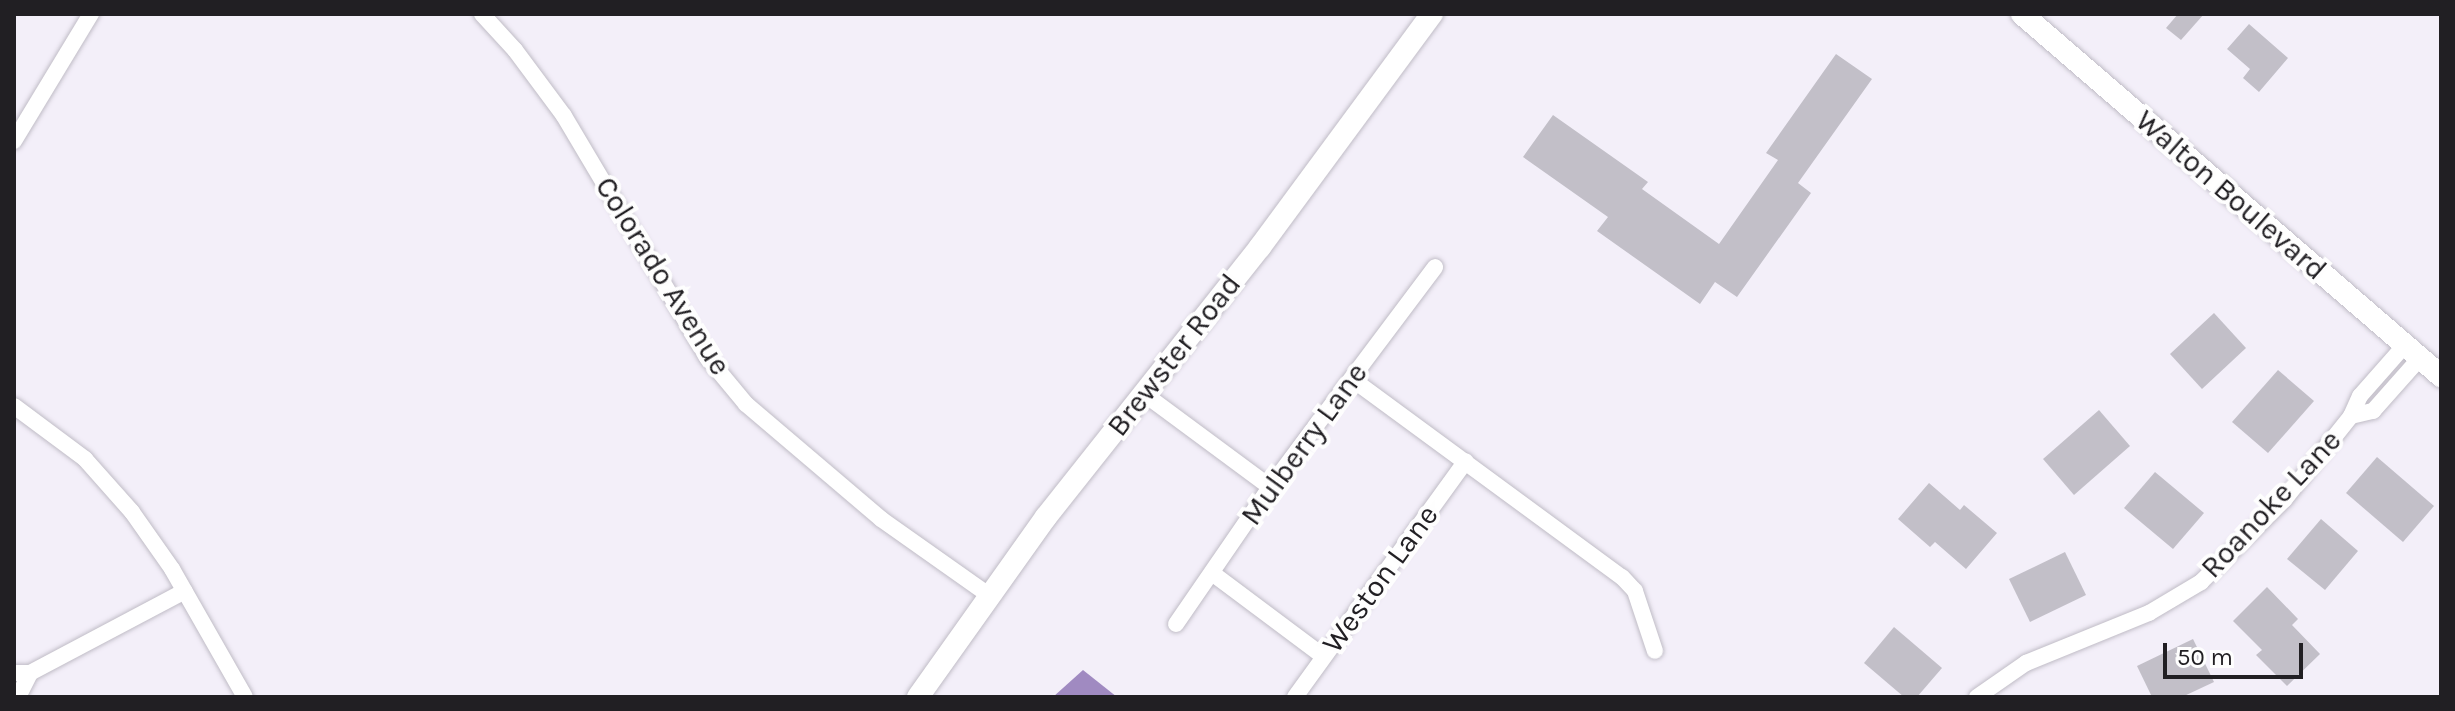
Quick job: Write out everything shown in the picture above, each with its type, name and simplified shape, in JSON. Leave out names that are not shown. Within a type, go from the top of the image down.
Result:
[{"type":"street","points":[[14,141],[91,14]]},
{"type":"street","name":"Colorado Avenue","points":[[482,14],[515,50],[564,116],[616,198],[698,343],[746,404],[881,519],[990,596]]},
{"type":"street","name":"Brewster Road","points":[[918,697],[1046,517],[1260,247],[1432,14]]},
{"type":"street","name":"Walton Boulevard","points":[[2022,14],[2441,376]]},
{"type":"street","name":"Mulberry Lane","points":[[1176,624],[1270,487],[1435,267]]},
{"type":"street","name":"Roanoke Lane","points":[[1977,697],[2026,663],[2149,613],[2186,594],[2284,500],[2351,416],[2360,396],[2413,352]]},
{"type":"street","points":[[1352,379],[1622,577],[1635,591],[1655,651]]},
{"type":"street","points":[[1143,393],[1270,487]]},
{"type":"street","points":[[14,406],[85,459],[132,512],[185,591],[245,697]]},
{"type":"street","name":"Weston Lane","points":[[1295,697],[1466,461]]},
{"type":"street","points":[[1212,573],[1323,656]]},
{"type":"street","points":[[18,697],[22,673],[185,591]]},
{"type":"shaded area","points":[[1083,670],[1117,697],[1053,697]]},
{"type":"building","points":[[2178,14],[2204,14],[2181,40],[2166,28]]},
{"type":"building","points":[[2249,24],[2288,58],[2259,92],[2243,78],[2250,69],[2227,49]]},
{"type":"building","points":[[1836,54],[1872,79],[1798,183],[1811,193],[1737,297],[1715,282],[1700,304],[1597,231],[1608,217],[1523,157],[1553,115],[1648,182],[1642,189],[1719,244],[1778,160],[1766,153]]},
{"type":"building","points":[[2214,313],[2246,348],[2202,389],[2170,354]]},
{"type":"building","points":[[2278,370],[2314,401],[2268,453],[2232,422]]},
{"type":"building","points":[[2099,410],[2130,446],[2074,495],[2043,459]]},
{"type":"building","points":[[2377,457],[2434,506],[2403,542],[2346,493]]},
{"type":"building","points":[[2155,472],[2204,513],[2173,549],[2124,508]]},
{"type":"building","points":[[1929,483],[1960,510],[1964,505],[1997,533],[1966,569],[1935,542],[1930,547],[1898,519]]},
{"type":"building","points":[[2321,519],[2358,551],[2325,590],[2287,559]]},
{"type":"building","points":[[2065,552],[2086,595],[2030,622],[2009,579]]},
{"type":"building","points":[[2267,587],[2298,619],[2292,625],[2320,654],[2287,686],[2256,655],[2262,650],[2233,621]]},
{"type":"building","points":[[1894,627],[1942,668],[1917,697],[1904,697],[1864,663]]},
{"type":"building","points":[[2193,639],[2214,682],[2182,697],[2152,697],[2137,666]]}]
